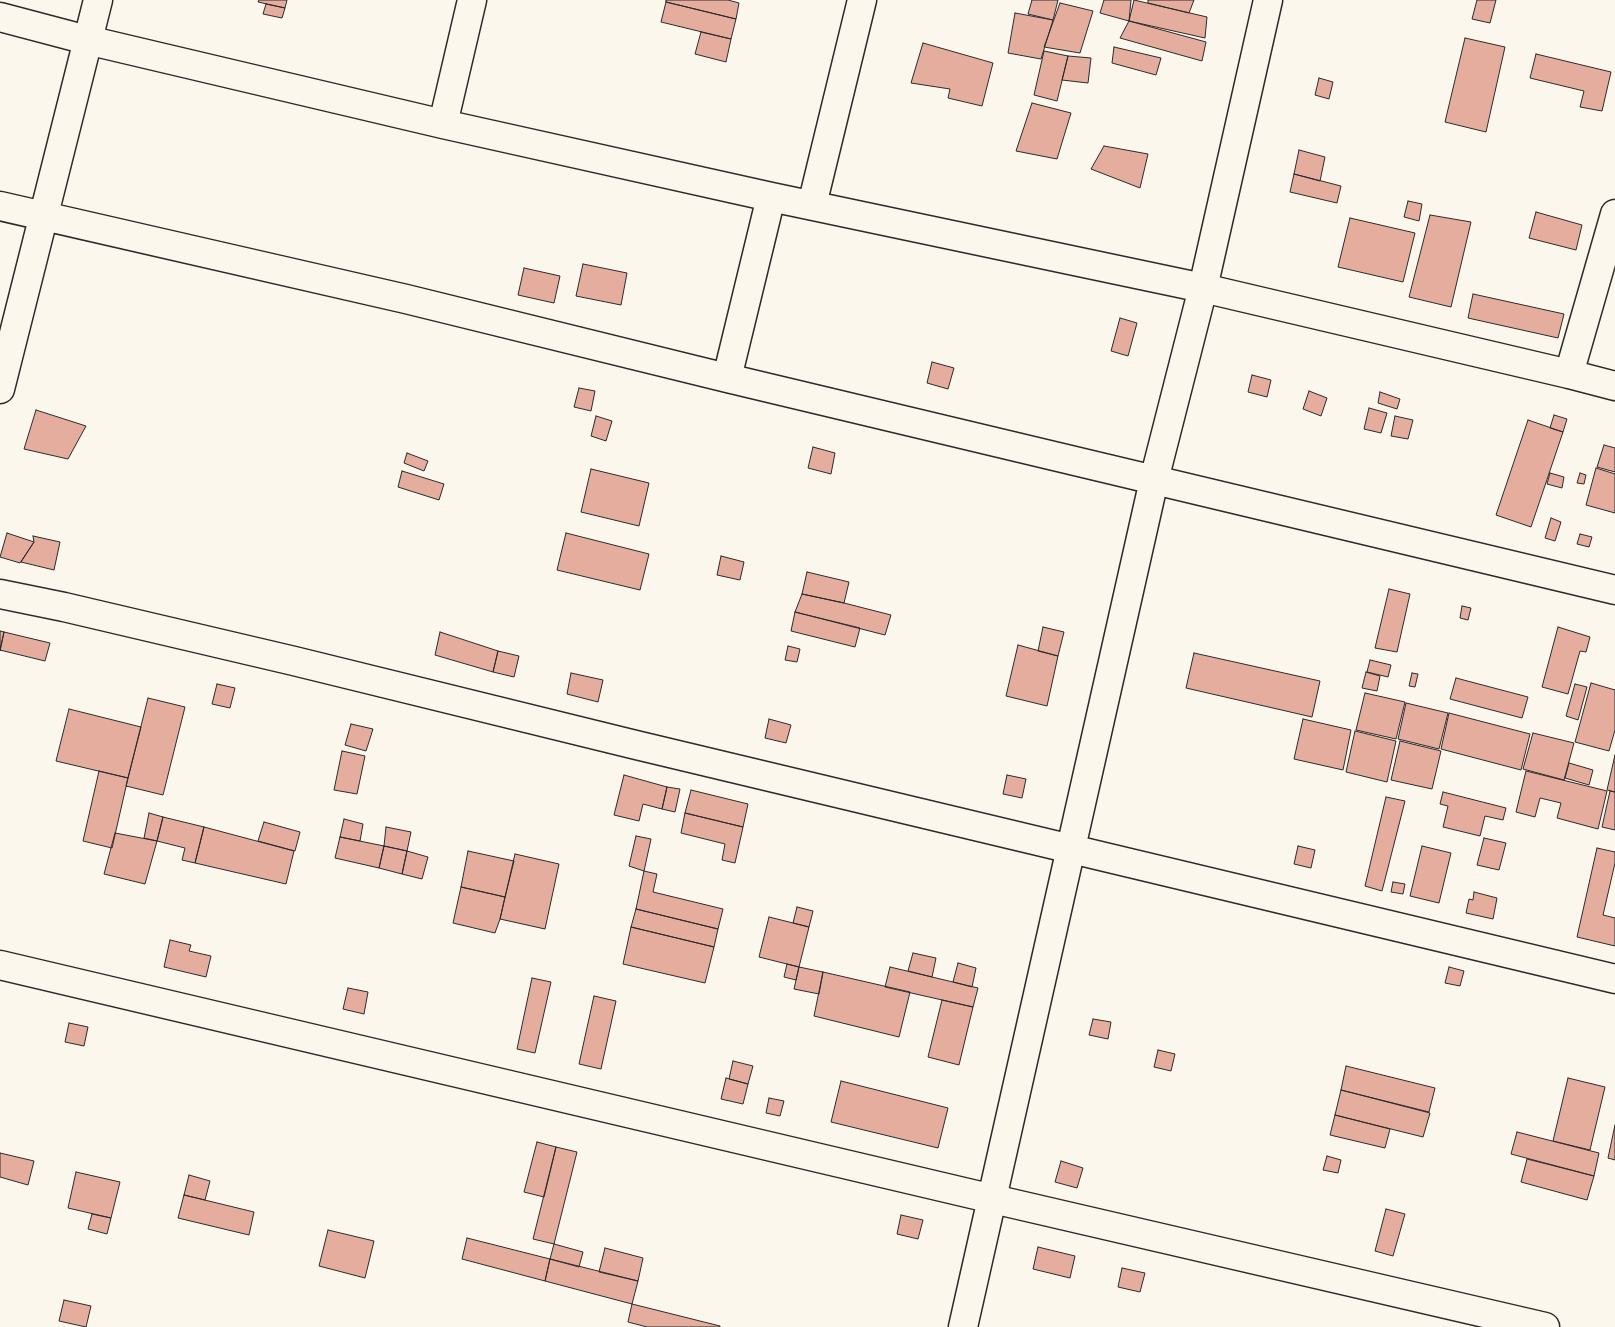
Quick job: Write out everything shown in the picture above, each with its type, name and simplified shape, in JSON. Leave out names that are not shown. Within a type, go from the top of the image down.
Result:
[{"type":"street","points":[[0,389],[98,0]]},
{"type":"street","points":[[444,124],[472,0]]},
{"type":"street","points":[[812,205],[862,0]]},
{"type":"street","points":[[964,1327],[1154,480],[1203,288],[1268,0]]},
{"type":"street","points":[[0,17],[88,40],[444,124],[771,197],[1203,288],[1615,386]]},
{"type":"street","points":[[727,378],[771,197]]},
{"type":"street","points":[[0,206],[416,302],[1615,590]]},
{"type":"street","points":[[1569,374],[1615,214]]},
{"type":"street","points":[[0,594],[64,607],[284,659],[1615,979]]},
{"type":"street","points":[[0,965],[993,1200],[1545,1327]]},
{"type":"building","points":[[259,0],[287,0],[285,8],[258,2]]},
{"type":"building","points":[[666,0],[728,0],[739,3],[736,19],[666,2]]},
{"type":"building","points":[[1032,0],[1058,0],[1053,20],[1028,14]]},
{"type":"building","points":[[1104,0],[1131,0],[1129,21],[1100,13]]},
{"type":"building","points":[[1134,0],[1207,17],[1205,38],[1129,21]]},
{"type":"building","points":[[1148,0],[1194,0],[1189,13],[1148,3]]},
{"type":"building","points":[[1477,0],[1496,0],[1490,23],[1472,19]]},
{"type":"building","points":[[666,2],[736,19],[731,39],[661,22]]},
{"type":"building","points":[[1060,3],[1093,11],[1080,53],[1044,47]]},
{"type":"building","points":[[266,4],[285,8],[282,18],[263,14]]},
{"type":"building","points":[[1015,13],[1053,20],[1041,59],[1008,53]]},
{"type":"building","points":[[1129,21],[1206,42],[1202,61],[1120,38]]},
{"type":"building","points":[[701,32],[731,39],[726,62],[695,54]]},
{"type":"building","points":[[1465,38],[1505,47],[1486,132],[1445,122]]},
{"type":"building","points":[[923,43],[993,63],[982,106],[948,98],[950,89],[911,83]]},
{"type":"building","points":[[1114,47],[1161,58],[1156,75],[1112,63]]},
{"type":"building","points":[[1044,51],[1068,56],[1057,101],[1034,95]]},
{"type":"building","points":[[1536,54],[1611,72],[1602,111],[1580,107],[1584,91],[1530,78]]},
{"type":"building","points":[[1068,56],[1091,58],[1088,83],[1062,80]]},
{"type":"building","points":[[1319,78],[1333,82],[1329,99],[1315,95]]},
{"type":"building","points":[[1032,103],[1071,113],[1057,159],[1016,151]]},
{"type":"building","points":[[1104,146],[1148,154],[1140,188],[1091,169]]},
{"type":"building","points":[[1299,150],[1325,157],[1320,181],[1294,174]]},
{"type":"building","points":[[1294,174],[1341,186],[1337,203],[1290,192]]},
{"type":"building","points":[[1408,201],[1422,204],[1419,221],[1404,217]]},
{"type":"building","points":[[1536,212],[1582,225],[1576,250],[1529,238]]},
{"type":"building","points":[[1430,215],[1471,222],[1451,307],[1409,297]]},
{"type":"building","points":[[1350,218],[1415,233],[1403,282],[1338,267]]},
{"type":"building","points":[[583,264],[627,273],[621,305],[576,296]]},
{"type":"building","points":[[524,268],[560,276],[554,303],[518,295]]},
{"type":"building","points":[[1473,294],[1564,314],[1558,338],[1468,318]]},
{"type":"building","points":[[1120,318],[1137,323],[1128,356],[1111,351]]},
{"type":"building","points":[[932,362],[954,368],[948,389],[927,383]]},
{"type":"building","points":[[1252,375],[1271,380],[1267,397],[1248,392]]},
{"type":"building","points":[[579,388],[595,391],[591,411],[574,407]]},
{"type":"building","points":[[1309,391],[1327,398],[1321,416],[1303,409]]},
{"type":"building","points":[[1380,392],[1400,399],[1397,409],[1378,403]]},
{"type":"building","points":[[1369,408],[1387,413],[1381,433],[1364,429]]},
{"type":"building","points":[[36,410],[86,426],[68,459],[24,449]]},
{"type":"building","points":[[1554,415],[1567,419],[1563,432],[1550,428]]},
{"type":"building","points":[[596,416],[612,421],[606,441],[591,436]]},
{"type":"building","points":[[1395,416],[1413,420],[1408,439],[1391,436]]},
{"type":"building","points":[[1528,420],[1563,432],[1531,527],[1496,515]]},
{"type":"building","points":[[1604,445],[1615,448],[1615,472],[1597,467]]},
{"type":"building","points":[[813,447],[835,453],[831,474],[808,468]]},
{"type":"building","points":[[407,453],[428,461],[424,471],[404,463]]},
{"type":"building","points":[[1596,468],[1615,474],[1615,513],[1586,505]]},
{"type":"building","points":[[591,469],[649,483],[639,526],[581,512]]},
{"type":"building","points":[[402,471],[444,484],[439,500],[398,487]]},
{"type":"building","points":[[1550,473],[1564,477],[1562,488],[1547,484]]},
{"type":"building","points":[[1580,473],[1586,475],[1584,484],[1577,483]]},
{"type":"building","points":[[1551,518],[1561,522],[1555,541],[1545,538]]},
{"type":"building","points":[[7,533],[34,542],[20,563],[0,557]]},
{"type":"building","points":[[566,533],[649,554],[640,590],[557,570]]},
{"type":"building","points":[[1580,534],[1592,537],[1589,547],[1577,544]]},
{"type":"building","points":[[33,536],[60,542],[54,570],[21,562],[34,542]]},
{"type":"building","points":[[721,556],[744,562],[740,580],[717,575]]},
{"type":"building","points":[[807,572],[849,582],[844,603],[802,594]]},
{"type":"building","points":[[1389,589],[1410,594],[1397,652],[1375,648]]},
{"type":"building","points":[[802,594],[891,615],[885,635],[795,612]]},
{"type":"building","points":[[1462,606],[1471,608],[1468,620],[1460,618]]},
{"type":"building","points":[[795,612],[860,628],[855,647],[791,631]]},
{"type":"building","points":[[1043,627],[1064,632],[1058,656],[1038,651]]},
{"type":"building","points":[[1558,627],[1590,637],[1586,652],[1580,651],[1568,694],[1542,687]]},
{"type":"building","points":[[0,631],[4,632],[0,651]]},
{"type":"building","points":[[4,632],[50,643],[45,661],[0,650]]},
{"type":"building","points":[[440,632],[498,651],[493,672],[435,655]]},
{"type":"building","points":[[1018,645],[1058,656],[1047,706],[1006,696]]},
{"type":"building","points":[[788,646],[800,649],[797,662],[785,660]]},
{"type":"building","points":[[498,651],[519,656],[514,677],[493,672]]},
{"type":"building","points":[[1194,653],[1320,681],[1312,717],[1186,688]]},
{"type":"building","points":[[1370,660],[1391,665],[1388,677],[1367,672]]},
{"type":"building","points":[[1366,672],[1380,676],[1377,691],[1362,688]]},
{"type":"building","points":[[571,673],[603,680],[598,702],[567,694]]},
{"type":"building","points":[[1412,673],[1418,674],[1415,687],[1409,686]]},
{"type":"building","points":[[1456,678],[1528,697],[1522,718],[1450,699]]},
{"type":"building","points":[[1591,683],[1615,690],[1615,730],[1609,751],[1575,742]]},
{"type":"building","points":[[217,684],[235,688],[230,708],[212,704]]},
{"type":"building","points":[[1575,684],[1587,687],[1578,720],[1566,716]]},
{"type":"building","points":[[1365,693],[1405,702],[1396,739],[1356,730]]},
{"type":"building","points":[[148,698],[185,707],[163,795],[126,786]]},
{"type":"building","points":[[1406,703],[1448,713],[1439,749],[1398,739]]},
{"type":"building","points":[[69,709],[141,727],[128,778],[56,761]]},
{"type":"building","points":[[1449,713],[1530,734],[1521,770],[1441,749]]},
{"type":"building","points":[[769,719],[791,725],[786,743],[765,738]]},
{"type":"building","points":[[1303,719],[1351,730],[1343,770],[1294,759]]},
{"type":"building","points":[[351,724],[373,729],[366,751],[345,745]]},
{"type":"building","points":[[1355,731],[1396,741],[1387,782],[1346,772]]},
{"type":"building","points":[[1533,733],[1574,743],[1564,780],[1523,769]]},
{"type":"building","points":[[1400,741],[1441,751],[1432,789],[1391,780]]},
{"type":"building","points":[[342,751],[365,756],[357,794],[334,790]]},
{"type":"building","points":[[1615,755],[1615,792],[1607,790]]},
{"type":"building","points":[[1569,763],[1593,770],[1589,785],[1565,778]]},
{"type":"building","points":[[99,771],[128,778],[112,848],[83,841]]},
{"type":"building","points":[[1526,771],[1607,791],[1598,829],[1557,818],[1561,803],[1540,798],[1535,817],[1516,812]]},
{"type":"building","points":[[624,775],[667,787],[662,809],[643,804],[639,821],[614,815]]},
{"type":"building","points":[[1007,775],[1026,779],[1022,798],[1003,794]]},
{"type":"building","points":[[667,787],[680,789],[675,812],[662,809]]},
{"type":"building","points":[[691,790],[748,804],[743,827],[685,813]]},
{"type":"building","points":[[1610,791],[1615,792],[1615,830],[1602,827]]},
{"type":"building","points":[[1443,792],[1506,808],[1503,820],[1485,816],[1480,836],[1443,827],[1448,806],[1440,804]]},
{"type":"building","points":[[1386,797],[1405,801],[1382,891],[1365,886]]},
{"type":"building","points":[[149,813],[163,817],[157,841],[144,838]]},
{"type":"building","points":[[685,813],[743,827],[735,863],[722,860],[725,844],[681,833]]},
{"type":"building","points":[[163,817],[204,827],[195,863],[182,860],[185,848],[157,841]]},
{"type":"building","points":[[344,819],[363,824],[360,841],[340,837]]},
{"type":"building","points":[[264,822],[300,832],[295,851],[258,841]]},
{"type":"building","points":[[204,827],[294,851],[286,884],[195,863]]},
{"type":"building","points":[[386,827],[411,832],[407,851],[384,846]]},
{"type":"building","points":[[115,833],[157,841],[145,884],[104,874]]},
{"type":"building","points":[[636,836],[651,839],[644,871],[629,866]]},
{"type":"building","points":[[340,837],[384,846],[379,868],[335,858]]},
{"type":"building","points":[[1484,838],[1506,843],[1499,870],[1477,865]]},
{"type":"building","points":[[384,846],[407,851],[402,874],[379,868]]},
{"type":"building","points":[[1298,846],[1315,850],[1311,868],[1294,864]]},
{"type":"building","points":[[1422,846],[1451,853],[1439,903],[1410,896]]},
{"type":"building","points":[[1597,848],[1615,852],[1615,863],[1603,915],[1615,918],[1615,946],[1577,937]]},
{"type":"building","points":[[407,851],[428,857],[422,879],[402,874]]},
{"type":"building","points":[[468,851],[514,861],[505,897],[461,887]]},
{"type":"building","points":[[515,854],[559,864],[545,929],[500,919]]},
{"type":"building","points":[[644,871],[657,874],[653,892],[723,909],[718,929],[636,909]]},
{"type":"building","points":[[1393,882],[1405,884],[1403,894],[1391,892]]},
{"type":"building","points":[[461,887],[505,897],[495,933],[453,923]]},
{"type":"building","points":[[1474,892],[1497,898],[1493,919],[1466,913],[1469,899],[1473,900]]},
{"type":"building","points":[[797,907],[813,911],[809,927],[793,923]]},
{"type":"building","points":[[636,909],[718,929],[714,947],[631,927]]},
{"type":"building","points":[[769,917],[809,927],[799,967],[759,957]]},
{"type":"building","points":[[631,927],[714,947],[705,983],[623,964]]},
{"type":"building","points":[[170,940],[191,945],[189,951],[211,956],[206,977],[164,967]]},
{"type":"building","points":[[913,953],[936,958],[932,977],[908,971]]},
{"type":"building","points":[[958,963],[976,968],[972,987],[953,982]]},
{"type":"building","points":[[787,964],[799,967],[796,980],[784,977]]},
{"type":"building","points":[[799,967],[823,972],[819,994],[794,989]]},
{"type":"building","points":[[890,967],[978,988],[973,1007],[885,987]]},
{"type":"building","points":[[1449,967],[1464,971],[1460,986],[1445,983]]},
{"type":"building","points":[[823,972],[910,992],[899,1037],[814,1016]]},
{"type":"building","points":[[532,978],[551,982],[535,1053],[517,1049]]},
{"type":"building","points":[[348,988],[368,992],[364,1014],[343,1009]]},
{"type":"building","points":[[594,996],[616,1001],[601,1069],[579,1064]]},
{"type":"building","points":[[942,1000],[973,1007],[959,1065],[928,1057]]},
{"type":"building","points":[[1093,1019],[1111,1022],[1108,1039],[1089,1035]]},
{"type":"building","points":[[69,1023],[88,1027],[84,1046],[65,1042]]},
{"type":"building","points":[[1158,1050],[1175,1054],[1171,1071],[1154,1067]]},
{"type":"building","points":[[733,1061],[753,1066],[748,1084],[729,1079]]},
{"type":"building","points":[[1346,1066],[1435,1088],[1429,1112],[1341,1090]]},
{"type":"building","points":[[726,1078],[748,1084],[743,1104],[721,1099]]},
{"type":"building","points":[[1568,1078],[1605,1087],[1590,1150],[1553,1141]]},
{"type":"building","points":[[841,1081],[948,1108],[938,1148],[831,1122]]},
{"type":"building","points":[[1341,1090],[1430,1113],[1423,1137],[1335,1115]]},
{"type":"building","points":[[769,1098],[784,1101],[780,1116],[766,1113]]},
{"type":"building","points":[[1335,1115],[1390,1129],[1385,1148],[1330,1135]]},
{"type":"building","points":[[1615,1125],[1615,1160],[1608,1158]]},
{"type":"building","points":[[1517,1132],[1599,1153],[1594,1176],[1511,1154]]},
{"type":"building","points":[[537,1142],[556,1147],[544,1197],[524,1192]]},
{"type":"building","points":[[556,1147],[577,1152],[554,1244],[533,1239]]},
{"type":"building","points":[[0,1153],[34,1161],[28,1185],[0,1177]]},
{"type":"building","points":[[1327,1156],[1341,1160],[1338,1173],[1323,1170]]},
{"type":"building","points":[[1527,1159],[1594,1176],[1587,1200],[1521,1182]]},
{"type":"building","points":[[1061,1161],[1083,1168],[1077,1188],[1055,1182]]},
{"type":"building","points":[[76,1172],[120,1182],[111,1218],[68,1208]]},
{"type":"building","points":[[189,1175],[210,1181],[205,1200],[184,1195]]},
{"type":"building","points":[[184,1195],[254,1212],[249,1235],[178,1218]]},
{"type":"building","points":[[1386,1209],[1405,1214],[1393,1256],[1375,1251]]},
{"type":"building","points":[[92,1214],[111,1218],[107,1234],[88,1229]]},
{"type":"building","points":[[901,1215],[923,1220],[918,1239],[897,1234]]},
{"type":"building","points":[[328,1230],[374,1241],[365,1278],[319,1266]]},
{"type":"building","points":[[467,1238],[550,1259],[545,1281],[462,1259]]},
{"type":"building","points":[[554,1244],[583,1252],[579,1267],[550,1259]]},
{"type":"building","points":[[1038,1247],[1075,1256],[1070,1278],[1033,1269]]},
{"type":"building","points":[[605,1248],[643,1258],[638,1281],[599,1272]]},
{"type":"building","points":[[550,1259],[638,1281],[632,1304],[545,1281]]},
{"type":"building","points":[[1122,1268],[1145,1273],[1140,1292],[1118,1287]]},
{"type":"building","points":[[64,1300],[91,1306],[86,1327],[59,1321]]},
{"type":"building","points":[[632,1304],[720,1327],[647,1327],[628,1322]]}]
